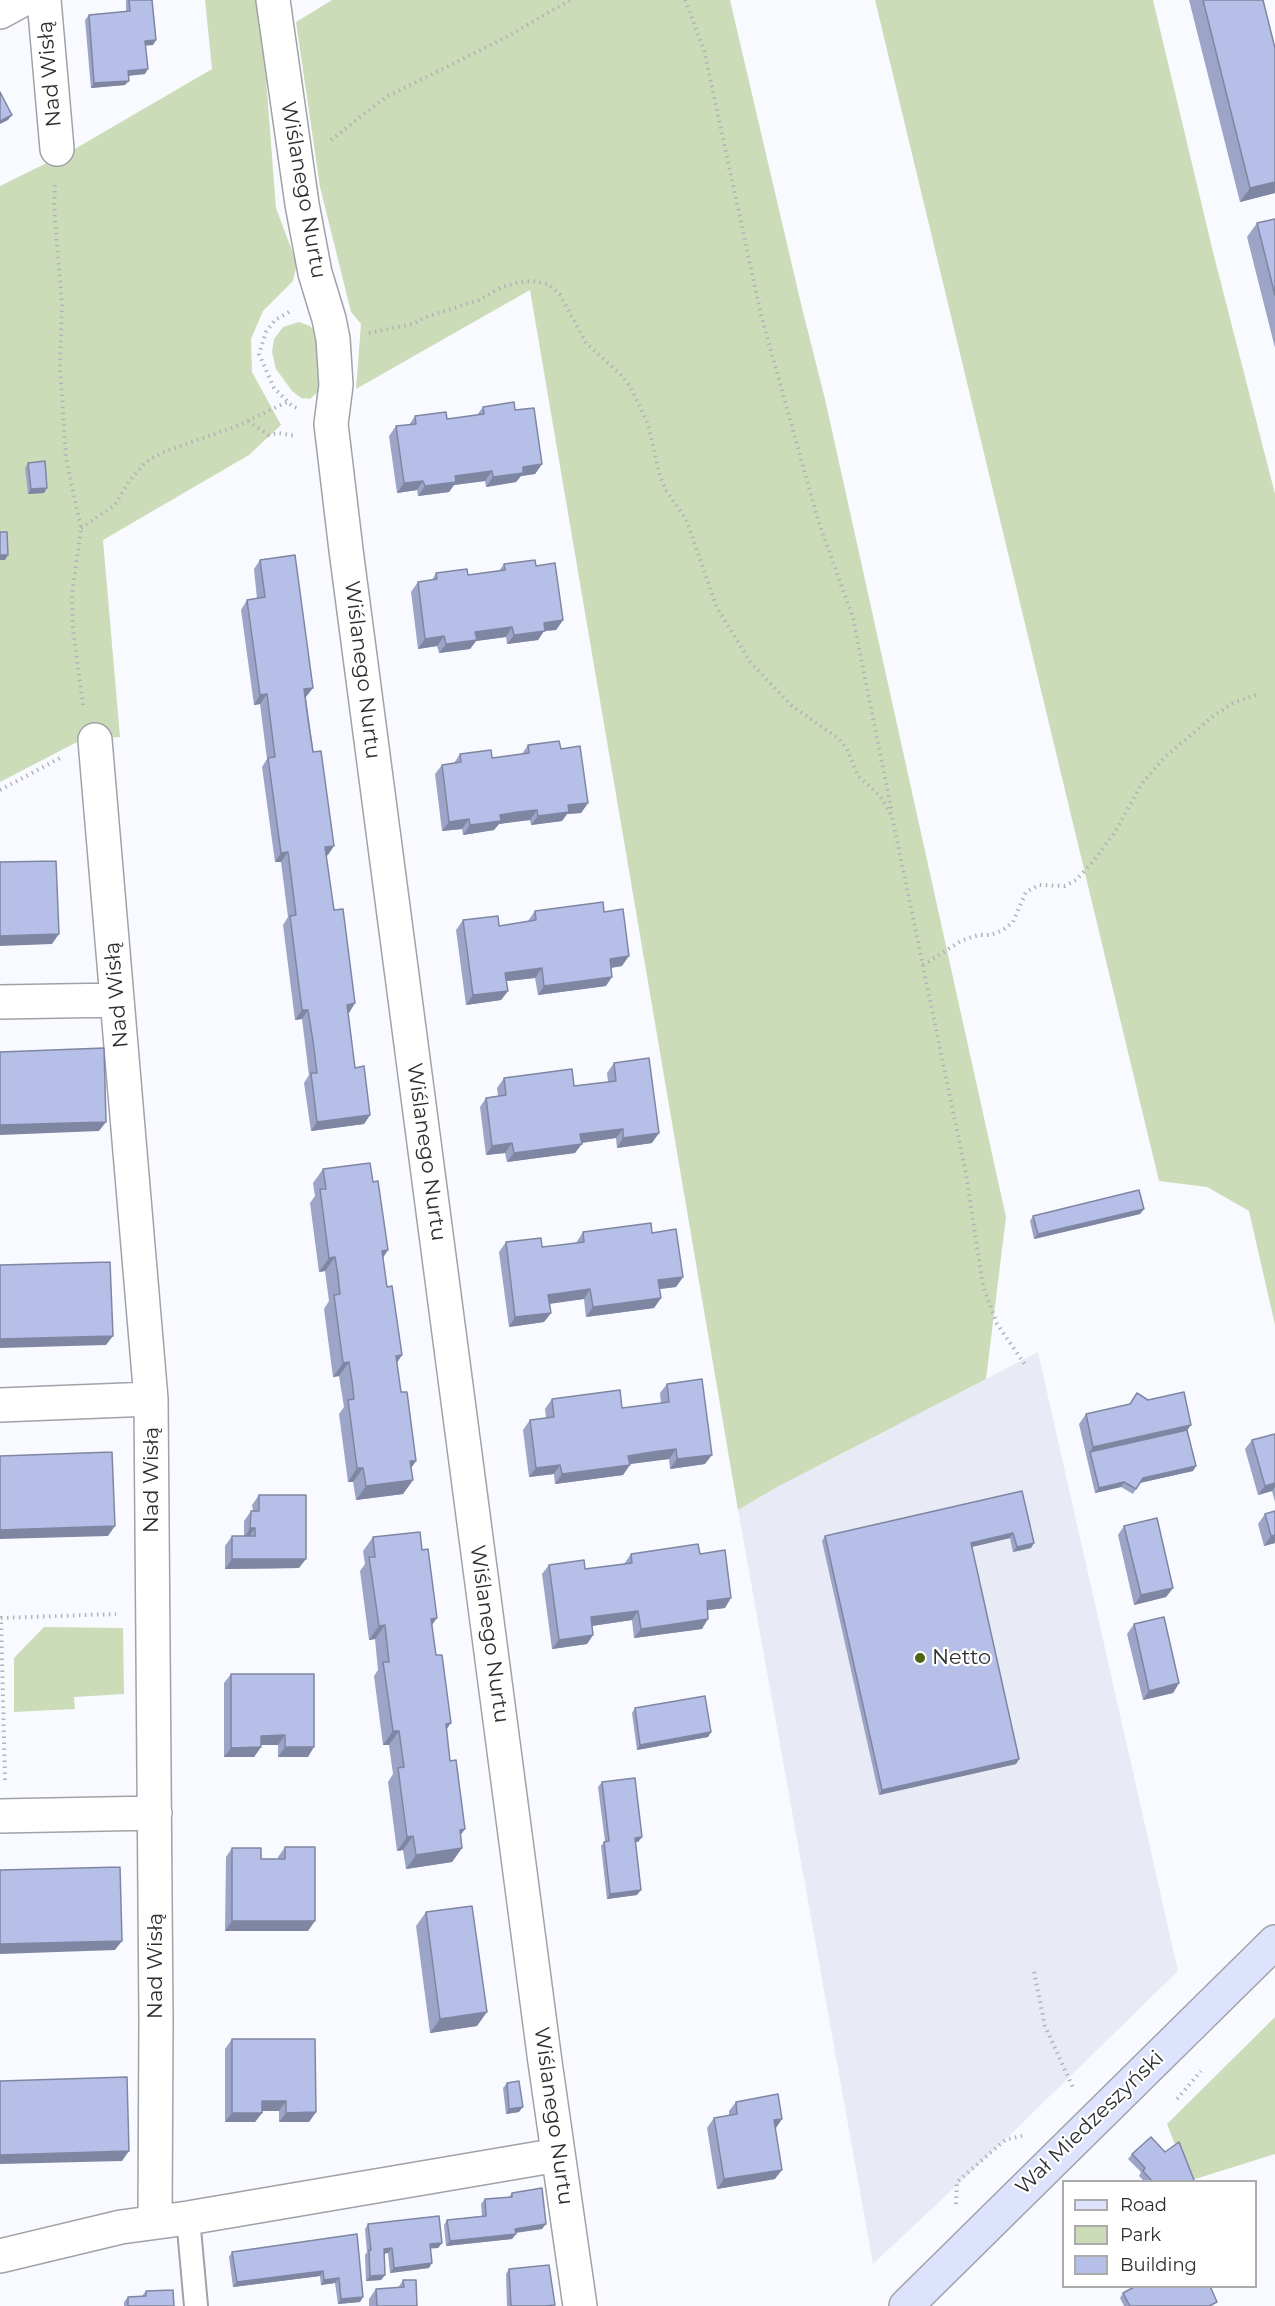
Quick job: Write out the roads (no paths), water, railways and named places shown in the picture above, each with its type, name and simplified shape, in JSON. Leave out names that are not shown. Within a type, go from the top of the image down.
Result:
[{"type":"main road","name":"Wał Miedzeszyński","points":[[906,2306],[1275,1942]]},
{"type":"street","points":[[0,12],[22,0]]},
{"type":"street","name":"Nad Wisłą","points":[[44,0],[57,149]]},
{"type":"street","name":"Wiślanego Nurtu","points":[[273,0],[315,273],[331,329],[336,385],[331,424],[558,2155],[580,2306]]},
{"type":"street","name":"Nad Wisłą","points":[[95,740],[151,1399],[155,1813],[155,2222]]},
{"type":"street","points":[[0,1002],[117,1000]]},
{"type":"street","points":[[0,1405],[151,1399]]},
{"type":"street","points":[[3,1816],[155,1813]]},
{"type":"street","points":[[0,2256],[121,2227],[188,2218],[558,2155]]},
{"type":"lane","points":[[188,2218],[196,2306]]},
{"type":"place","name":"Netto","points":[[920,1658]]}]
